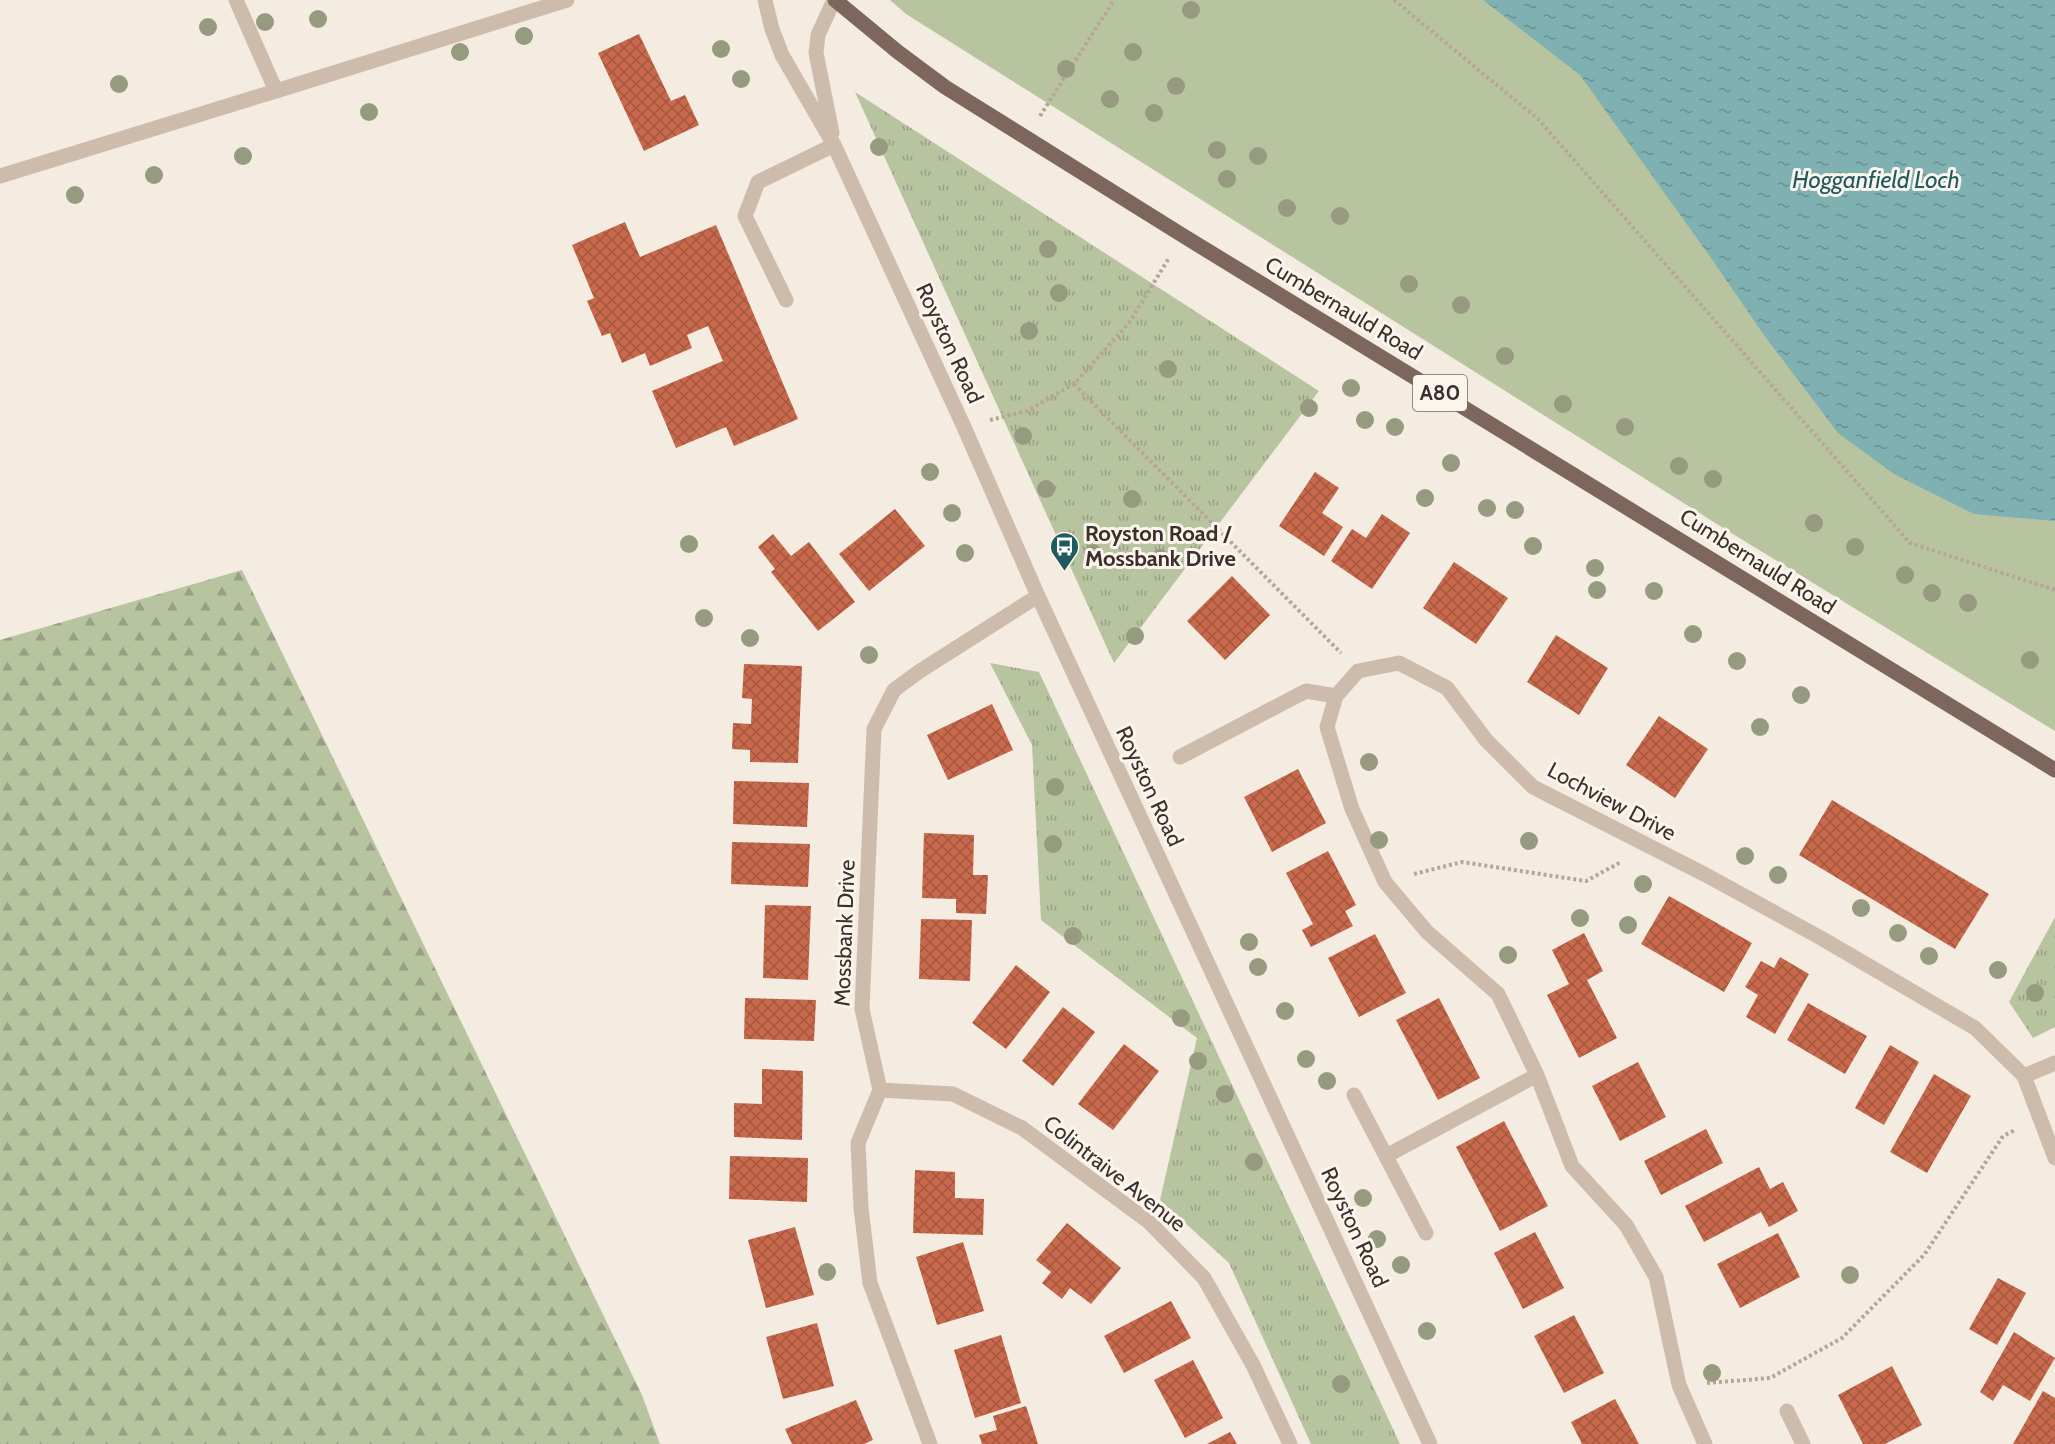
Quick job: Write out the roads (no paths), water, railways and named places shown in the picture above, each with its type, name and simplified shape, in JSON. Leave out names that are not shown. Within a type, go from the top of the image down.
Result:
[{"type":"main road","name":"Cumbernauld Road","points":[[834,0],[945,87],[1182,235],[2055,770]]},
{"type":"street","points":[[236,0],[276,91]]},
{"type":"street","points":[[0,176],[567,0]]},
{"type":"street","name":"Royston Road","points":[[765,0],[772,29],[782,55],[834,145],[1038,596],[1430,1444]]},
{"type":"street","name":"Royston Road","points":[[834,0],[818,35],[816,53],[834,145]]},
{"type":"street","points":[[786,300],[745,216],[758,182],[834,145]]},
{"type":"street","name":"Mossbank Drive","points":[[880,1090],[862,1009],[873,729],[894,690],[920,670],[1038,596]]},
{"type":"street","name":"Lochview Drive","points":[[1336,696],[1358,671],[1399,663],[1447,688],[1486,740],[1533,787],[1650,846],[1821,938],[1975,1028],[2024,1076],[2055,1158]]},
{"type":"street","points":[[1180,757],[1306,691],[1336,696],[1327,727],[1352,809],[1384,882],[1427,932],[1498,994],[1537,1075],[1572,1166],[1626,1225],[1656,1277],[1679,1385],[1705,1444]]},
{"type":"street","points":[[2024,1076],[2055,1063]]},
{"type":"street","points":[[1386,1156],[1537,1075]]},
{"type":"street","points":[[880,1090],[858,1143],[861,1208],[870,1283],[930,1444]]},
{"type":"street","name":"Colintraive Avenue","points":[[880,1090],[953,1094],[1022,1128],[1149,1222],[1204,1278],[1253,1365],[1290,1444]]},
{"type":"street","points":[[1354,1095],[1426,1233]]},
{"type":"street","points":[[1787,1411],[1803,1444]]},
{"type":"water","name":"Hogganfield Loch","points":[[1483,0],[2055,0],[2055,521],[1974,514],[1894,474],[1838,433],[1764,335],[1580,75]]},
{"type":"place","name":"Royston Road / Mossbank Drive","points":[[1064,572]]}]
